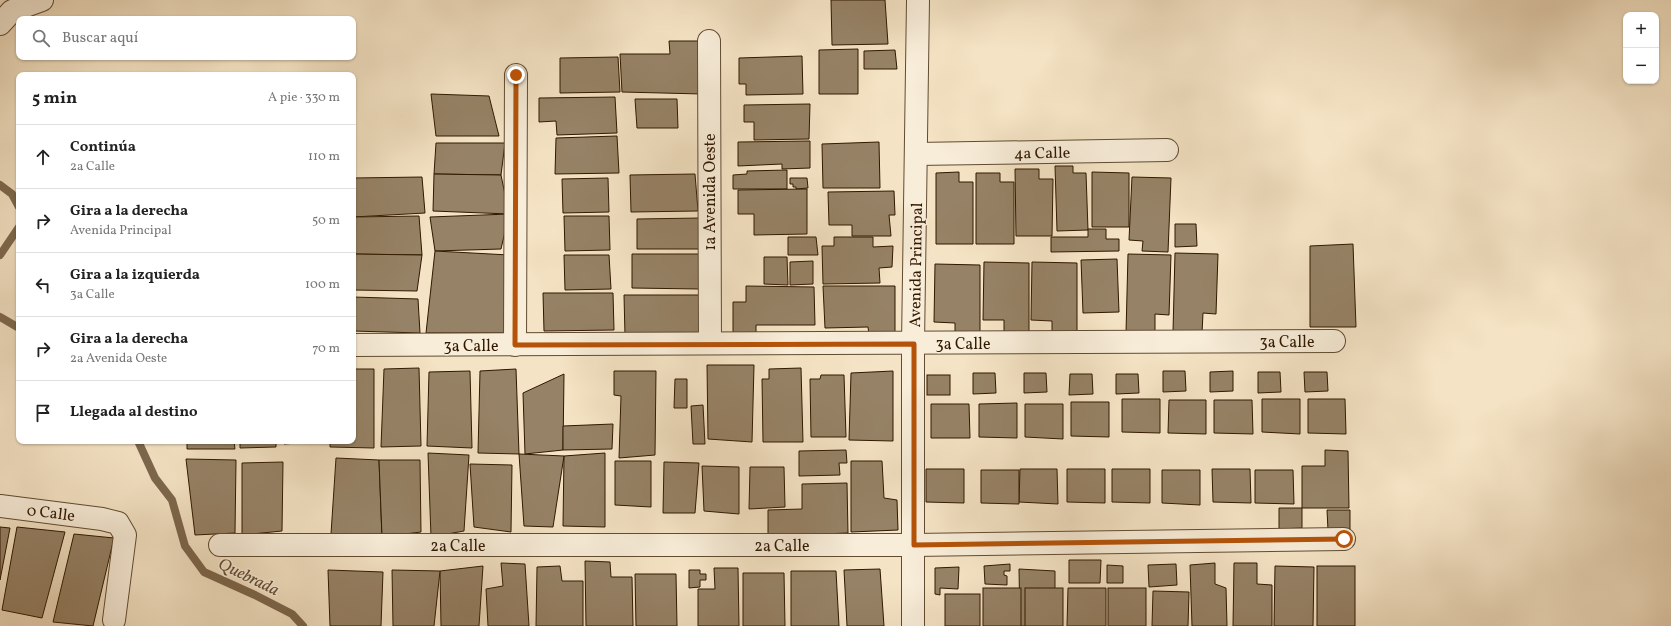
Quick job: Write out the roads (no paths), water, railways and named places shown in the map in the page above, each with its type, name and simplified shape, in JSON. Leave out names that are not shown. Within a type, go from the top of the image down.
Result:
[{"type":"street","points":[[0,24],[12,11],[42,0]]},
{"type":"street","name":"Avenida Principal","points":[[913,626],[914,344],[918,0]]},
{"type":"street","name":"1a Avenida Oeste","points":[[709,41],[710,343]]},
{"type":"street","points":[[515,345],[516,75]]},
{"type":"street","name":"4a Calle","points":[[916,154],[1167,150]]},
{"type":"street","name":"3a Calle","points":[[356,345],[710,343],[914,344],[1334,341]]},
{"type":"street","name":"0 Calle","points":[[0,506],[102,519],[118,523],[125,534],[114,620]]},
{"type":"street","name":"2a Calle","points":[[220,545],[914,545],[1344,539]]},
{"type":"waterway","name":"Quebrada","points":[[0,185],[12,194],[16,201]]},
{"type":"waterway","name":"Quebrada","points":[[0,255],[16,231]]},
{"type":"waterway","name":"Quebrada","points":[[0,317],[16,326]]},
{"type":"waterway","name":"Quebrada","points":[[139,444],[155,478],[172,500],[185,546],[204,572],[255,595],[292,614],[303,626]]}]
